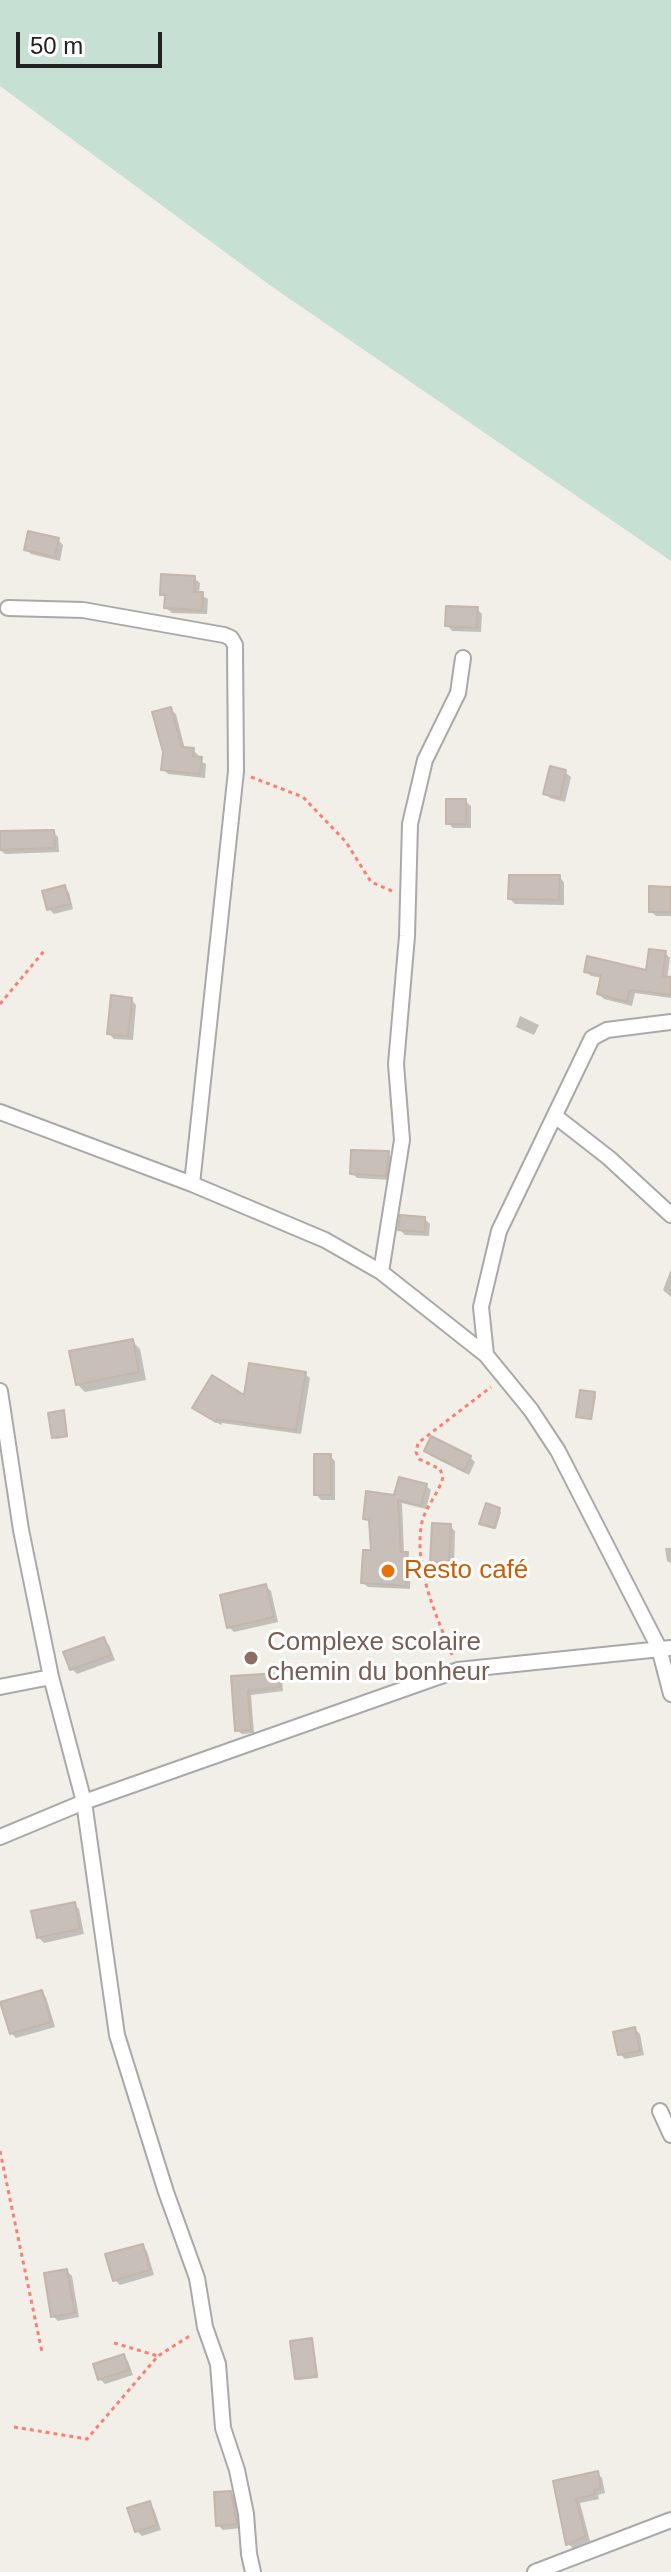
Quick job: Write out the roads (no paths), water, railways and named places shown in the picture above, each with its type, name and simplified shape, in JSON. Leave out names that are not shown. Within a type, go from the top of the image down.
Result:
[{"type":"street","points":[[8,608],[83,610],[231,638],[235,645],[236,771],[192,1184]]},
{"type":"street","points":[[381,1272],[402,1140],[396,1064],[407,936],[410,824],[425,760],[458,693],[463,658]]},
{"type":"street","points":[[486,1355],[481,1307],[499,1231],[592,1038],[599,1032],[671,1022]]},
{"type":"street","points":[[0,1112],[192,1184],[325,1240],[381,1272],[486,1355],[531,1410],[558,1451],[665,1648],[671,1694]]},
{"type":"street","points":[[555,1116],[609,1158],[671,1215]]},
{"type":"street","points":[[0,1391],[21,1530],[51,1677],[84,1802],[117,2035],[166,2192],[197,2278],[205,2327],[218,2364],[223,2428],[237,2470],[253,2572]]},
{"type":"street","points":[[0,1837],[84,1802],[458,1670],[665,1648]]},
{"type":"street","points":[[0,1687],[51,1677]]},
{"type":"street","points":[[660,2111],[671,2135]]},
{"type":"street","points":[[535,2572],[671,2520]]},
{"type":"place","name":"Resto café","points":[[388,1571]]},
{"type":"place","name":"Complexe scolaire chemin du bonheur","points":[[251,1658]]}]
